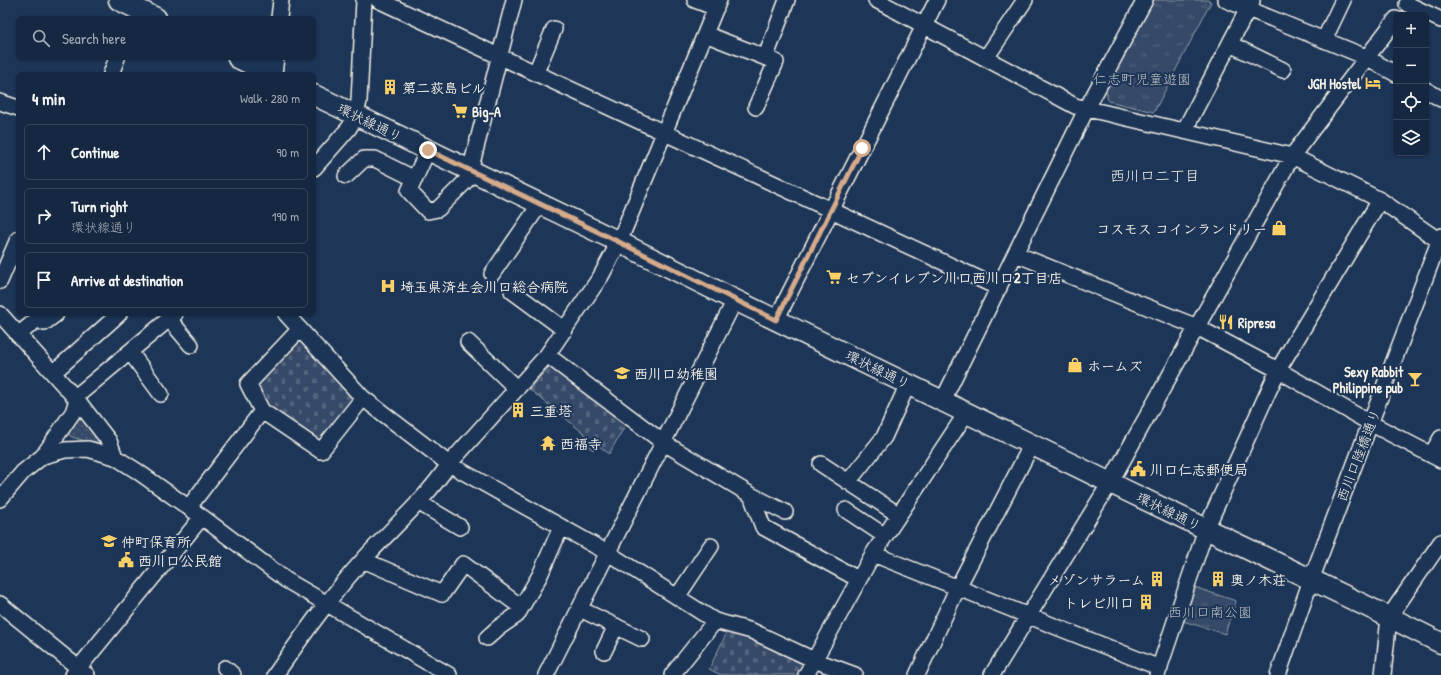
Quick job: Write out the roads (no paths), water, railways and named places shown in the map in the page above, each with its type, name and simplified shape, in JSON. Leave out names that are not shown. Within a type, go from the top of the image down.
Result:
[{"type":"main road","points":[[242,60],[267,72]]},
{"type":"main road","name":"環状線通り","points":[[316,96],[1441,643]]},
{"type":"street","points":[[280,16],[281,0]]},
{"type":"street","points":[[316,166],[348,128],[356,115],[359,101],[364,0]]},
{"type":"street","points":[[378,0],[999,288]]},
{"type":"street","points":[[428,150],[409,191],[428,211],[438,209],[472,172],[514,0]]},
{"type":"street","points":[[275,675],[326,604],[363,560],[439,480],[450,464],[547,355],[601,276],[619,242],[717,4],[695,0]]},
{"type":"street","points":[[764,57],[768,51],[786,0]]},
{"type":"street","points":[[876,0],[1075,106],[1292,156],[1380,200],[1440,240]]},
{"type":"street","points":[[776,320],[937,0]]},
{"type":"street","points":[[986,58],[1026,0]]},
{"type":"street","points":[[943,400],[1087,108],[1145,0]]},
{"type":"street","points":[[1226,0],[1250,5],[1324,40],[1366,57],[1393,72]]},
{"type":"street","points":[[1324,40],[1343,0]]},
{"type":"street","points":[[1184,131],[1250,5]]},
{"type":"street","points":[[1405,6],[1441,20]]},
{"type":"street","points":[[992,675],[1110,482],[1292,156],[1393,22]]},
{"type":"street","points":[[536,72],[554,29]]},
{"type":"street","points":[[705,34],[776,62],[756,107]]},
{"type":"street","points":[[1230,44],[1283,70]]},
{"type":"street","points":[[112,72],[116,60]]},
{"type":"street","points":[[274,72],[276,60]]},
{"type":"street","points":[[1429,92],[1441,99]]},
{"type":"street","points":[[0,102],[16,107]]},
{"type":"street","points":[[346,176],[364,159],[375,159],[415,179]]},
{"type":"street","points":[[873,554],[1029,616],[1158,671],[1206,529],[1278,370],[1380,200]]},
{"type":"street","points":[[492,274],[540,204]]},
{"type":"street","name":"西川口陸橋通り","points":[[1278,675],[1311,580],[1440,240]]},
{"type":"street","points":[[0,281],[16,247]]},
{"type":"street","points":[[1016,254],[1197,327],[1278,370],[1370,423],[1436,458],[1441,438]]},
{"type":"street","points":[[512,291],[565,330]]},
{"type":"street","points":[[546,675],[735,300]]},
{"type":"street","points":[[0,314],[78,401],[109,441],[115,457]]},
{"type":"street","points":[[18,334],[40,317],[44,323],[53,316]]},
{"type":"street","points":[[53,374],[117,316]]},
{"type":"street","points":[[0,499],[23,472],[43,456],[74,412],[79,394],[173,316],[191,345]]},
{"type":"street","points":[[288,316],[363,398],[450,464],[608,553],[715,621],[752,632],[814,660],[855,675]]},
{"type":"street","points":[[300,329],[248,384],[262,410],[321,451],[363,398]]},
{"type":"street","points":[[468,342],[517,389]]},
{"type":"street","points":[[130,352],[161,394]]},
{"type":"street","points":[[547,355],[664,443],[751,494],[786,512]]},
{"type":"street","points":[[848,482],[884,436],[908,384]]},
{"type":"street","points":[[189,507],[262,410]]},
{"type":"street","points":[[806,675],[873,554],[967,412]]},
{"type":"street","points":[[917,675],[958,588],[1032,444]]},
{"type":"street","points":[[43,456],[65,450],[88,449],[115,457],[189,507],[286,580],[428,661],[449,675]]},
{"type":"street","points":[[821,464],[899,515]]},
{"type":"street","points":[[751,494],[763,527],[858,579]]},
{"type":"street","points":[[418,502],[460,527]]},
{"type":"street","points":[[846,510],[885,536]]},
{"type":"street","points":[[0,604],[79,673],[202,517]]},
{"type":"street","points":[[487,638],[521,608],[540,575],[561,527]]},
{"type":"street","points":[[1383,675],[1389,617],[1440,545]]},
{"type":"street","points":[[677,597],[711,546]]},
{"type":"street","points":[[363,560],[442,594],[463,564],[521,608]]},
{"type":"street","points":[[580,609],[642,639]]},
{"type":"street","points":[[672,675],[715,621]]},
{"type":"street","points":[[604,651],[616,626]]},
{"type":"place","name":"JGH Hostel","points":[[1373,83]]},
{"type":"place","name":"第二荻島ビル","points":[[390,87]]},
{"type":"place","name":"Big-A","points":[[460,111]]},
{"type":"place","name":"コスモス コインランドリー","points":[[1279,228]]},
{"type":"place","name":"セブンイレブン川口西川口2丁目店","points":[[834,277]]},
{"type":"place","name":"埼玉県済生会川口総合病院","points":[[388,286]]},
{"type":"place","name":"Ripresa","points":[[1226,322]]},
{"type":"place","name":"ホームズ","points":[[1075,365]]},
{"type":"place","name":"西川口幼稚園","points":[[622,373]]},
{"type":"place","name":"Sexy Rabbit Philippine pub","points":[[1415,379]]},
{"type":"place","name":"三重塔","points":[[518,410]]},
{"type":"place","name":"西福寺","points":[[548,443]]},
{"type":"place","name":"川口仁志郵便局","points":[[1138,469]]},
{"type":"place","name":"仲町保育所","points":[[109,541]]},
{"type":"place","name":"西川口公民館","points":[[126,560]]},
{"type":"place","name":"メゾンサラーム","points":[[1157,579]]},
{"type":"place","name":"奥ノ木荘","points":[[1218,579]]},
{"type":"place","name":"トレビ川口","points":[[1146,602]]},
{"type":"district","name":"西川口二丁目","points":[[1155,175]]},
{"type":"park label","name":"仁志町児童遊園","points":[[1142,78]]},
{"type":"park label","name":"西川口南公園","points":[[1210,611]]}]
